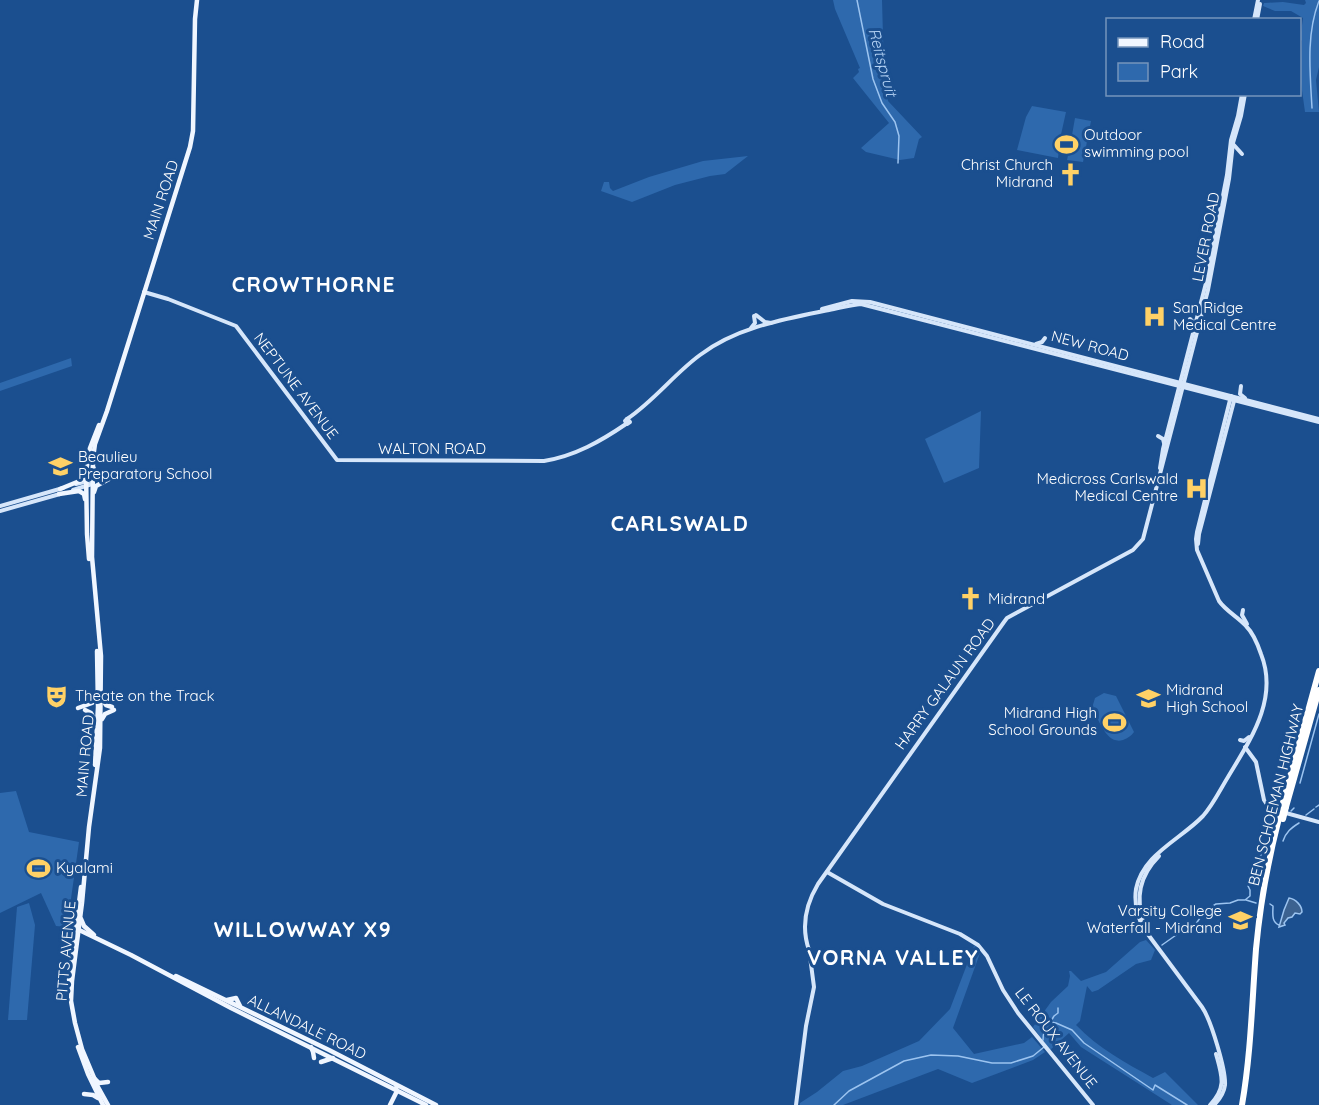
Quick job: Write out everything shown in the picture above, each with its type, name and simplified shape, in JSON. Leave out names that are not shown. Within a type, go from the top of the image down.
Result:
[{"type":"highway","name":"BEN SCHOEMAN HIGHWAY","points":[[1244,1105],[1259,927],[1270,858],[1319,671]]},
{"type":"highway","name":"BEN SCHOEMAN HIGHWAY","points":[[1284,807],[1319,690]]},
{"type":"main road","name":"MAIN ROAD","points":[[89,483],[95,444],[142,300],[146,294],[191,142],[197,0]]},
{"type":"main road","points":[[1256,18],[1260,0]]},
{"type":"main road","points":[[1242,110],[1248,106],[1243,96]]},
{"type":"main road","name":"LEVER ROAD","points":[[1182,385],[1209,284],[1243,96]]},
{"type":"main road","name":"LEVER ROAD","points":[[1182,385],[1206,283],[1227,175],[1231,140],[1243,96]]},
{"type":"main road","points":[[1233,143],[1242,154]]},
{"type":"main road","points":[[1207,246],[1211,254]]},
{"type":"main road","points":[[146,294],[166,297],[218,318]]},
{"type":"main road","points":[[146,294],[218,318]]},
{"type":"main road","name":"NEW ROAD","points":[[854,303],[870,302],[1032,344],[1045,354],[1168,381]]},
{"type":"main road","name":"NEW ROAD","points":[[854,303],[866,304],[1043,351],[1054,350],[1104,363],[1112,362],[1182,385],[1251,401],[1319,421]]},
{"type":"main road","name":"WALTON ROAD","points":[[731,336],[829,306],[854,303]]},
{"type":"main road","points":[[859,310],[860,306],[866,304]]},
{"type":"main road","points":[[901,310],[926,321]]},
{"type":"main road","points":[[748,330],[755,325],[755,316],[771,323]]},
{"type":"main road","name":"NEPTUNE AVENUE","points":[[218,318],[236,327],[337,460]]},
{"type":"main road","points":[[1190,319],[1194,332]]},
{"type":"main road","name":"WALTON ROAD","points":[[337,460],[526,461],[552,458],[580,449],[627,421],[710,348],[731,336],[782,321]]},
{"type":"main road","points":[[1032,344],[1046,339],[1054,350]]},
{"type":"main road","points":[[1017,340],[1043,351],[1047,350],[1074,359]]},
{"type":"main road","points":[[1112,362],[1116,369]]},
{"type":"main road","points":[[1176,399],[1175,389],[1168,381],[1178,378],[1184,370]]},
{"type":"main road","points":[[1181,395],[1193,388],[1187,381],[1186,375]]},
{"type":"main road","name":"HARRY GALAUN ROAD","points":[[796,1105],[806,1026],[814,987],[805,920],[814,890],[1006,620],[1138,546],[1145,534],[1182,385]]},
{"type":"main road","name":"HARRY GALAUN ROAD","points":[[1158,484],[1163,449],[1182,385]]},
{"type":"main road","points":[[1241,386],[1241,395],[1251,401]]},
{"type":"main road","points":[[1232,398],[1198,541],[1202,559],[1219,601],[1249,630]]},
{"type":"main road","points":[[1202,518],[1231,412],[1232,398]]},
{"type":"main road","name":"NEW ROAD","points":[[1232,398],[1242,403],[1319,421]]},
{"type":"main road","name":"MAIN ROAD","points":[[89,483],[86,471],[90,448],[110,400]]},
{"type":"main road","points":[[1231,412],[1235,405],[1242,403]]},
{"type":"main road","points":[[1163,449],[1163,440],[1159,436],[1165,434],[1168,429]]},
{"type":"main road","points":[[93,464],[96,474],[107,477],[96,486],[93,497],[92,567],[100,650],[99,707]]},
{"type":"main road","points":[[60,492],[82,480],[86,471]]},
{"type":"main road","points":[[89,483],[93,497]]},
{"type":"main road","points":[[0,511],[89,483]]},
{"type":"main road","points":[[89,483],[86,501],[87,534],[96,627],[99,690],[104,704],[113,709],[105,714],[101,722]]},
{"type":"main road","points":[[0,506],[60,492],[79,491],[84,494],[86,501]]},
{"type":"main road","points":[[1244,610],[1243,616],[1262,656],[1269,687],[1272,690]]},
{"type":"main road","points":[[1212,1105],[1222,1096],[1225,1080],[1215,1030],[1203,1007],[1150,936],[1140,913],[1139,887],[1151,864],[1203,818],[1213,805],[1257,726],[1265,703],[1266,674]]},
{"type":"main road","points":[[78,708],[92,703],[99,690]]},
{"type":"main road","name":"MAIN ROAD","points":[[87,849],[99,755],[101,722],[99,707]]},
{"type":"main road","name":"MAIN ROAD","points":[[92,807],[99,707]]},
{"type":"main road","points":[[85,710],[94,717],[97,730]]},
{"type":"main road","points":[[1240,741],[1246,741],[1252,734]]},
{"type":"main road","points":[[1245,748],[1254,764],[1265,802],[1270,808],[1319,822]]},
{"type":"main road","points":[[1245,748],[1256,762],[1260,784]]},
{"type":"main road","points":[[1241,754],[1250,756]]},
{"type":"main road","name":"PITTS AVENUE","points":[[87,849],[75,927],[69,1002],[77,1042],[88,1074],[96,1088]]},
{"type":"main road","name":"LE ROUX AVENUE","points":[[826,872],[883,904],[975,942],[987,956],[1014,1008],[1093,1105]]},
{"type":"main road","points":[[78,918],[95,937]]},
{"type":"main road","name":"PITTS AVENUE","points":[[75,927],[73,1011],[80,1043],[96,1088]]},
{"type":"main road","name":"ALLANDALE ROAD","points":[[75,927],[225,1000],[236,998],[242,1008],[436,1105]]},
{"type":"main road","points":[[76,946],[83,937],[95,937]]},
{"type":"main road","name":"ALLANDALE ROAD","points":[[168,974],[183,984],[426,1105]]},
{"type":"main road","points":[[1203,1007],[1222,1079],[1222,1087],[1212,1105]]},
{"type":"main road","points":[[311,1047],[314,1058]]},
{"type":"main road","points":[[321,1062],[333,1058]]},
{"type":"main road","points":[[360,1067],[396,1088],[397,1091],[388,1105]]},
{"type":"main road","points":[[88,1074],[90,1087],[85,1094],[94,1096],[105,1105]]},
{"type":"main road","points":[[93,1077],[99,1083],[108,1082],[103,1090],[105,1105]]},
{"type":"main road","points":[[378,1081],[391,1091],[388,1105]]},
{"type":"main road","points":[[96,1088],[105,1105]]},
{"type":"main road","points":[[96,1088],[104,1097]]},
{"type":"main road","points":[[393,1098],[400,1095],[414,1099]]},
{"type":"green space","name":"Reitspruit","points":[[833,0],[882,0],[884,72],[888,101],[922,137],[919,139],[914,158],[900,160],[866,152],[861,148],[889,123],[853,78],[860,68]]},
{"type":"green space","points":[[1305,0],[1319,0],[1319,67],[1316,80],[1319,112],[1305,112],[1301,83],[1303,18],[1291,11],[1275,11],[1263,6],[1264,3],[1283,2],[1304,5]]},
{"type":"green space","points":[[1032,106],[1066,112],[1058,158],[1017,150],[1026,117]]},
{"type":"green space","points":[[1075,118],[1091,121],[1083,162],[1067,160]]},
{"type":"green space","points":[[748,156],[725,174],[675,185],[632,202],[601,191],[604,182],[609,182],[613,191],[649,177],[703,161]]},
{"type":"green space","points":[[71,358],[72,366],[0,391],[0,383]]},
{"type":"green space","points":[[981,411],[979,468],[944,483],[925,439]]},
{"type":"green space","name":"Midrand High School Grounds","points":[[1104,693],[1116,696],[1134,732],[1131,736],[1117,741],[1108,735],[1100,724],[1092,708],[1095,698]]},
{"type":"green space","name":"Kyalami","points":[[16,791],[29,832],[79,842],[67,927],[56,926],[41,893],[0,913],[0,793]]},
{"type":"green space","points":[[29,903],[35,925],[27,1020],[8,1020],[17,907]]},
{"type":"green space","points":[[1146,940],[1155,950],[1151,960],[1136,964],[1098,990],[1092,992],[1087,986],[1080,1021],[1076,1025],[1103,1048],[1153,1078],[1165,1072],[1198,1105],[1172,1105],[1081,1047],[1069,1033],[1050,1050],[1033,1027],[1051,1002],[1068,986],[1069,971],[1081,981],[1106,972],[1140,942]]},
{"type":"green space","points":[[974,946],[980,948],[980,953],[953,1028],[974,1054],[1024,1043],[1032,1037],[1045,1052],[1033,1060],[972,1083],[938,1069],[843,1105],[800,1105],[843,1071],[862,1066],[919,1041],[950,1009]]},
{"type":"shaded area","points":[[1289,898],[1298,903],[1302,912],[1295,913],[1288,918],[1285,925],[1279,927],[1284,910]]},
{"type":"waterway","name":"Reitspruit","points":[[857,0],[873,79],[882,103],[895,122],[899,136],[898,163]]},
{"type":"waterway","points":[[1312,108],[1311,40],[1319,1]]},
{"type":"waterway","points":[[1300,783],[1319,714]]},
{"type":"waterway","points":[[1291,811],[1294,808]]},
{"type":"waterway","points":[[1306,815],[1314,809]]},
{"type":"waterway","points":[[1283,841],[1289,830],[1299,823]]},
{"type":"waterway","points":[[1251,882],[1258,861],[1265,851]]},
{"type":"waterway","points":[[1202,913],[1216,904],[1245,900],[1250,896],[1248,886]]},
{"type":"waterway","points":[[1246,900],[1256,903]]},
{"type":"waterway","points":[[1270,904],[1273,906],[1274,920],[1279,925]]},
{"type":"waterway","points":[[1162,945],[1179,933],[1185,933],[1193,928],[1200,918]]},
{"type":"waterway","points":[[1051,1021],[1058,1013],[1058,1008]]},
{"type":"waterway","points":[[1043,1040],[1044,1032],[1051,1022],[1072,1030],[1084,1043],[1153,1090],[1155,1085],[1187,1105]]},
{"type":"waterway","points":[[834,1105],[849,1091],[904,1061],[931,1055],[958,1056],[992,1063],[1011,1063],[1033,1056],[1044,1047]]},
{"type":"place","name":"Outdoor swimming pool","points":[[1066,144]]},
{"type":"place","name":"Christ Church Midrand","points":[[1071,174]]},
{"type":"place","name":"San Ridge Medical Centre","points":[[1155,317]]},
{"type":"place","name":"Beaulieu Preparatory School","points":[[60,466]]},
{"type":"place","name":"Medicross Carlswald Medical Centre","points":[[1196,488]]},
{"type":"place","name":"Midrand","points":[[970,599]]},
{"type":"place","name":"Theate on the Track","points":[[57,696]]},
{"type":"place","name":"Midrand High School","points":[[1148,699]]},
{"type":"place","name":"Midrand High School Grounds","points":[[1115,722]]},
{"type":"place","name":"Kyalami","points":[[38,868]]},
{"type":"place","name":"Varsity College Waterfall - Midrand","points":[[1240,920]]},
{"type":"district","name":"CROWTHORNE","points":[[314,285]]},
{"type":"district","name":"CARLSWALD","points":[[680,524]]},
{"type":"district","name":"WILLOWWAY X9","points":[[303,930]]},
{"type":"district","name":"VORNA VALLEY","points":[[893,958]]}]
